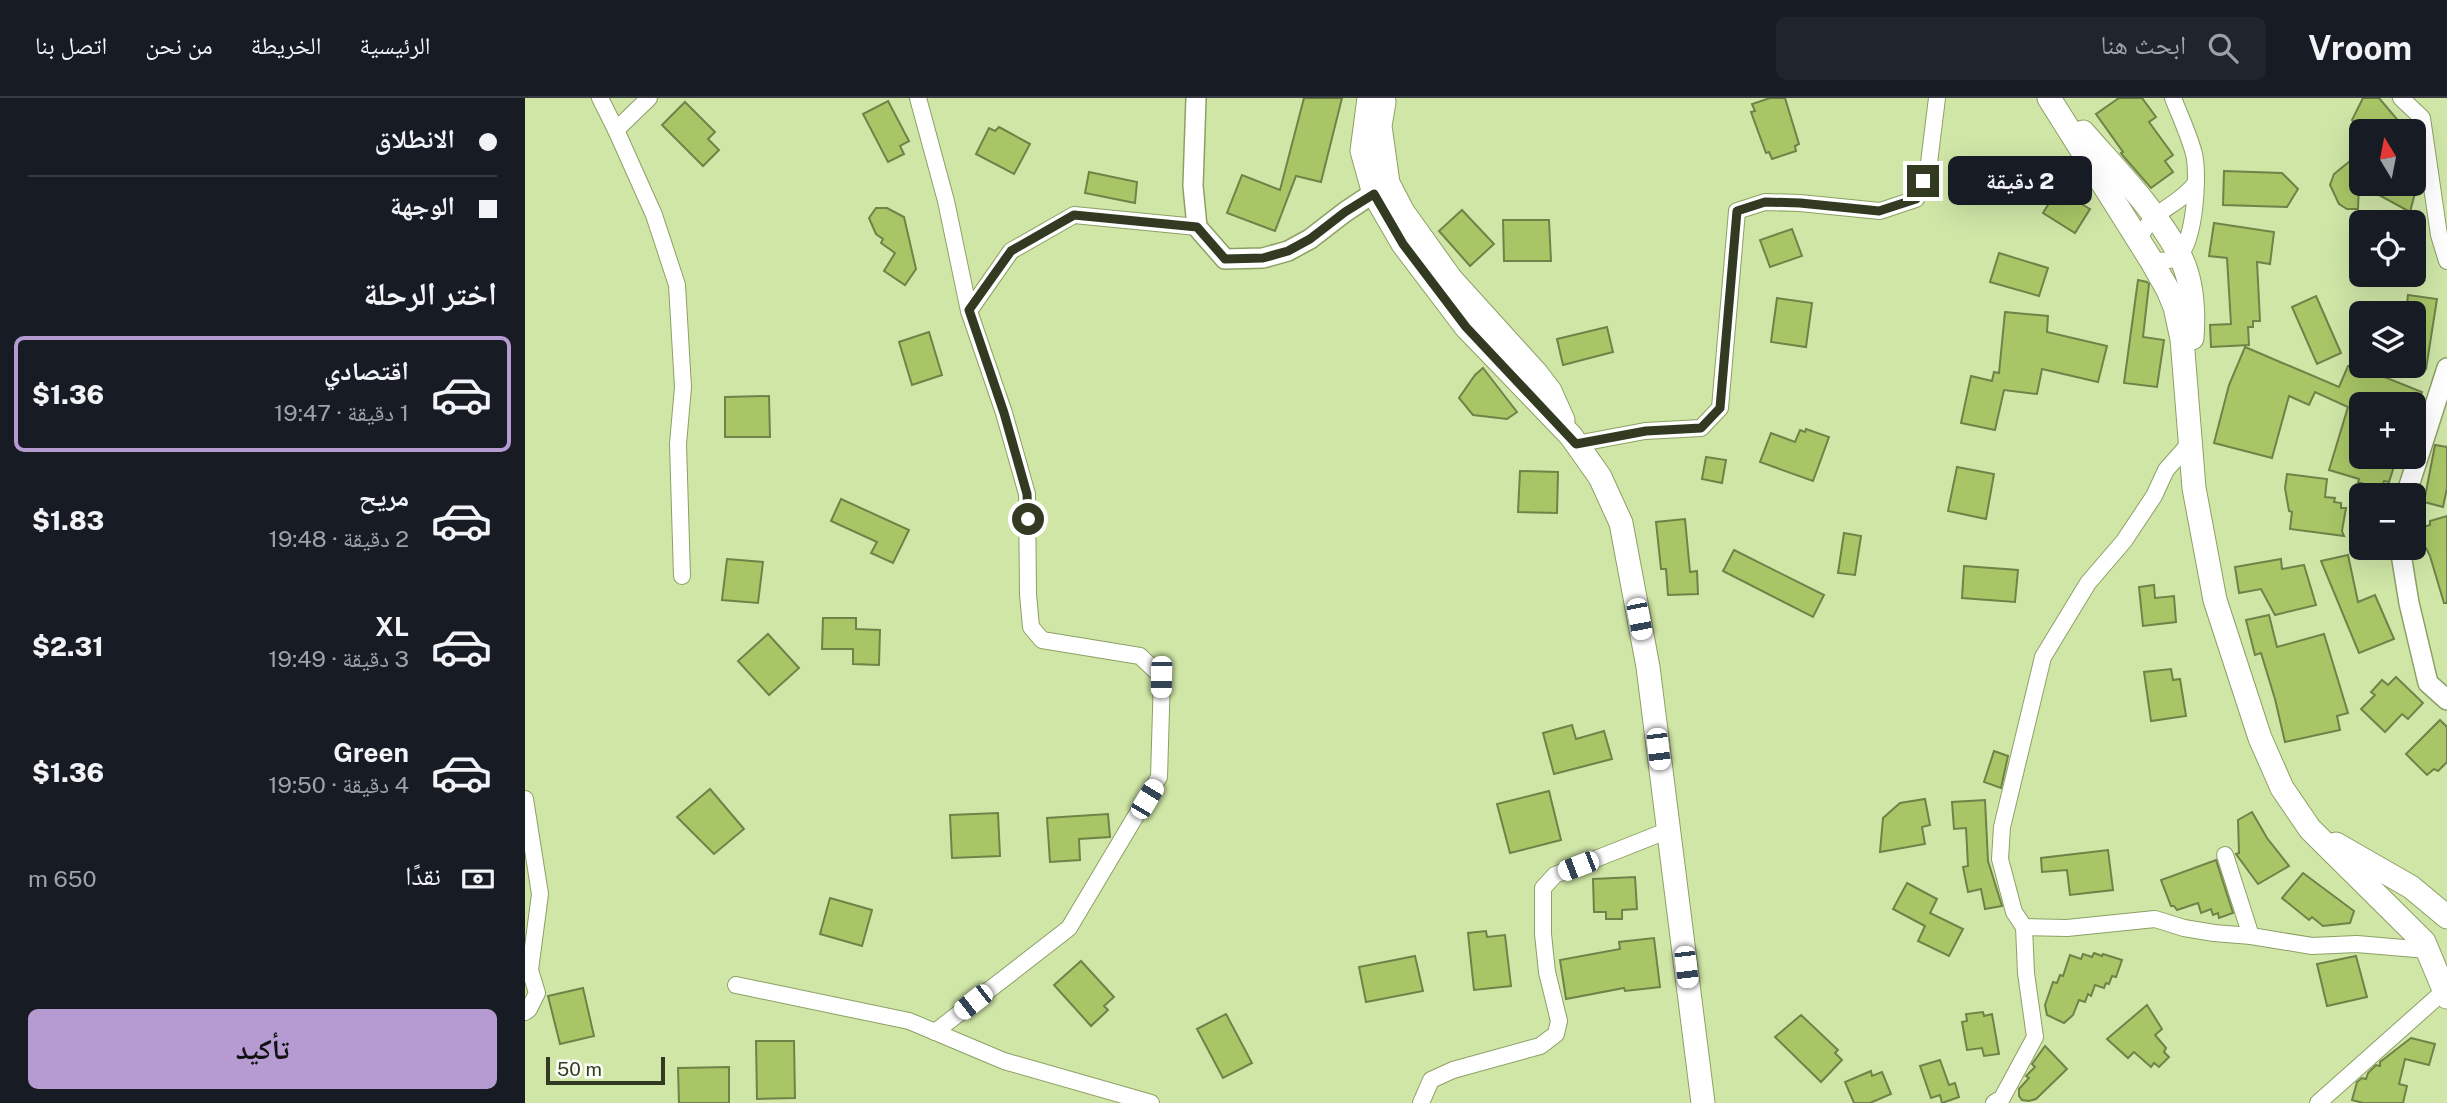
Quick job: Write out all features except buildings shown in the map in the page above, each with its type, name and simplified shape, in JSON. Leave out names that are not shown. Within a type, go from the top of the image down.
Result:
[{"type":"main road","points":[[1369,98],[1362,151],[1403,244],[1466,327],[1573,440],[1600,477],[1621,523],[1648,667],[1703,1103]]},
{"type":"main road","points":[[1381,189],[1380,126],[1385,98]]},
{"type":"main road","points":[[2050,98],[2154,216],[2180,255],[2189,285],[2193,317],[2186,394]]},
{"type":"main road","points":[[2050,98],[2151,260],[2168,290],[2180,324],[2193,488],[2215,600],[2260,738],[2282,788],[2309,829],[2424,942],[2445,994]]},
{"type":"main road","points":[[2309,829],[2411,887],[2447,917]]},
{"type":"street","points":[[600,98],[654,215],[677,285],[683,387],[678,444],[682,576]]},
{"type":"street","points":[[616,130],[649,98]]},
{"type":"street","points":[[918,98],[946,201],[969,310],[1004,413],[1027,494],[1031,627],[1042,640],[1140,656],[1161,677],[1160,778],[1069,928],[935,1032]]},
{"type":"street","points":[[1196,98],[1193,186],[1197,227],[1225,259],[1263,258],[1288,251],[1310,239],[1381,189]]},
{"type":"street","points":[[1573,440],[1646,431],[1701,428],[1720,408],[1737,211],[1765,202],[1879,211],[1916,199],[1929,163],[1937,98]]},
{"type":"street","points":[[2151,260],[2175,259],[2180,255],[2192,225],[2196,183],[2194,155],[2173,98]]},
{"type":"street","points":[[2402,98],[2422,118],[2439,235],[2447,261]]},
{"type":"street","points":[[2139,240],[2154,216],[2182,198],[2196,183]]},
{"type":"street","points":[[969,310],[1011,251],[1074,215],[1197,227]]},
{"type":"street","points":[[2410,483],[2447,368]]},
{"type":"street","points":[[1994,1103],[2007,1090],[2035,1037],[2024,927],[2014,912],[2000,859],[2002,827],[2043,657],[2088,583],[2124,541],[2154,496],[2166,470],[2189,444]]},
{"type":"street","points":[[2402,560],[2428,683],[2447,700]]},
{"type":"street","points":[[525,799],[540,894],[530,971],[537,993],[525,1012]]},
{"type":"street","points":[[1421,1103],[1431,1080],[1453,1070],[1540,1046],[1556,1034],[1559,1021],[1547,972],[1543,933],[1543,888],[1555,875],[1669,830]]},
{"type":"street","points":[[2225,855],[2251,936]]},
{"type":"street","points":[[2024,927],[2067,928],[2155,919],[2194,930],[2312,946],[2357,944],[2427,950]]},
{"type":"street","points":[[736,985],[909,1021],[1004,1061],[1151,1103]]},
{"type":"street","points":[[2318,1103],[2445,994]]},
{"type":"route","points":[[1028,519],[1027,494],[1004,413],[969,310],[1011,251],[1074,215],[1197,227],[1225,259],[1263,258],[1288,251],[1310,239],[1374,194],[1403,244],[1466,327],[1576,444],[1646,431],[1701,428],[1720,408],[1737,211],[1765,202],[1879,211],[1916,199],[1923,181]]}]
